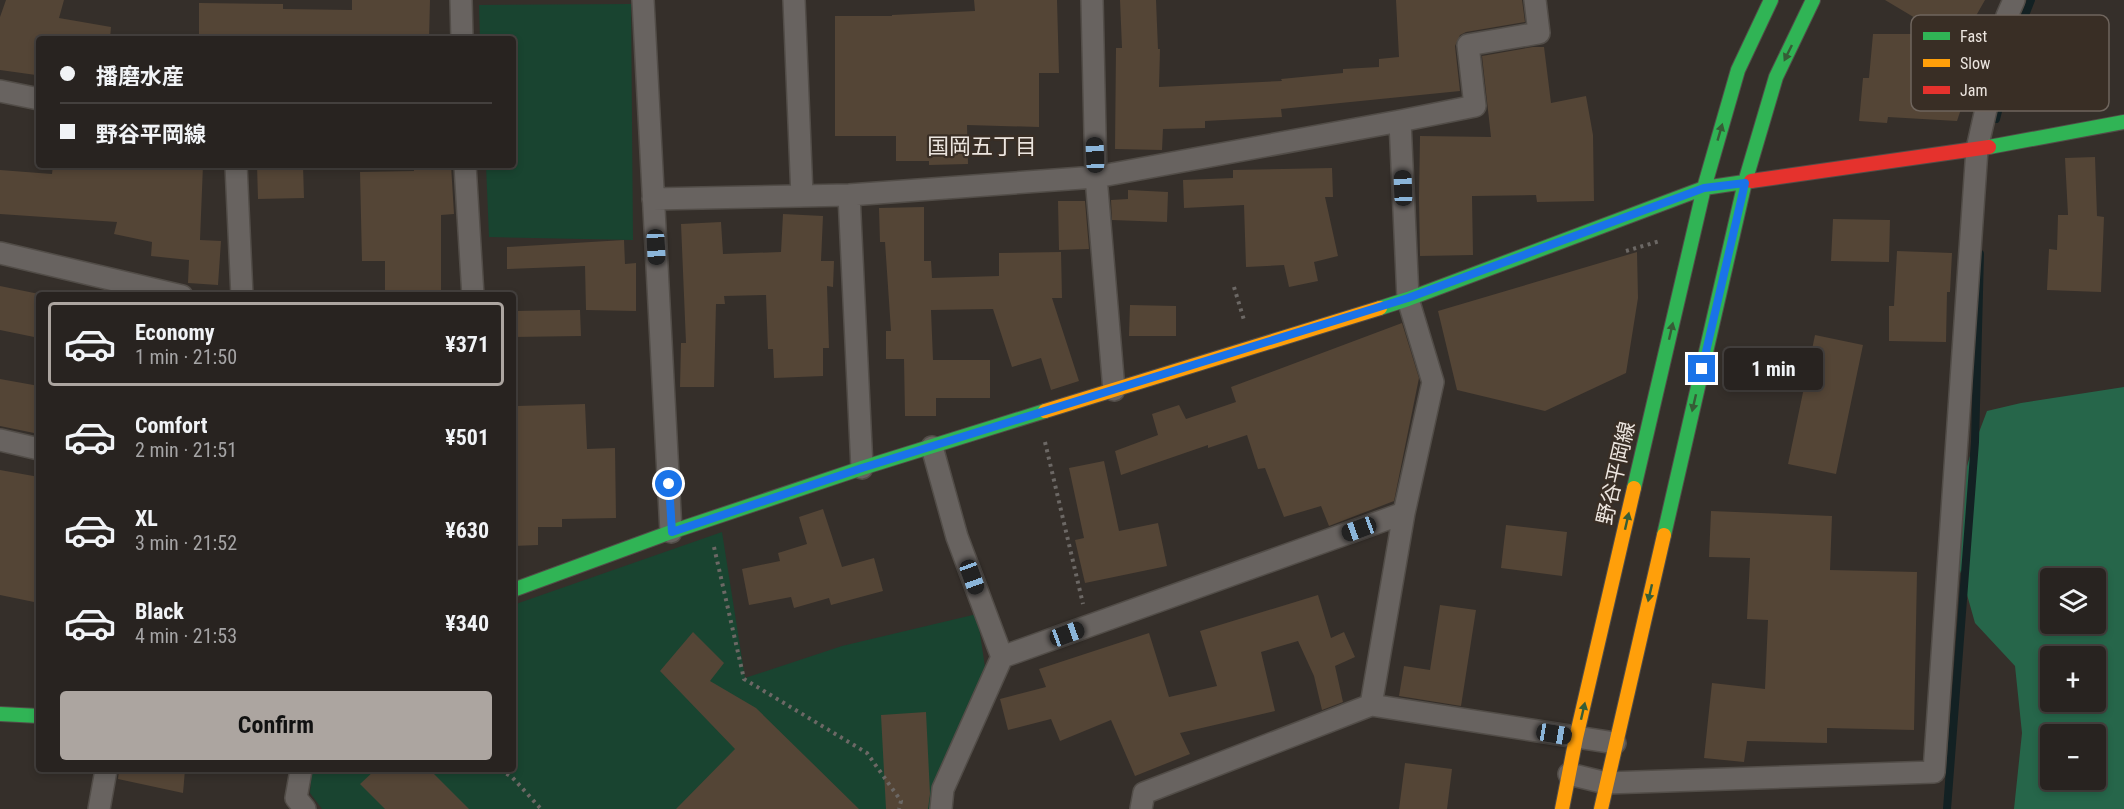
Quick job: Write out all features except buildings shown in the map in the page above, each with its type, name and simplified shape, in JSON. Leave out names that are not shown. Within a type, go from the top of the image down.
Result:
[{"type":"street","points":[[461,0],[462,36]]},
{"type":"street","points":[[643,0],[672,532]]},
{"type":"street","points":[[794,0],[802,196]]},
{"type":"street","points":[[1092,0],[1096,177],[1114,390]]},
{"type":"street","points":[[653,199],[849,195],[1096,177],[1400,122],[1474,106],[1468,45],[1539,33],[1535,0]]},
{"type":"street","name":"野谷平岡線","points":[[1562,809],[1576,738],[1704,188],[1738,70],[1771,0]]},
{"type":"street","points":[[1601,809],[1745,183],[1776,77],[1813,0]]},
{"type":"street","points":[[2007,15],[2014,0]]},
{"type":"street","points":[[0,91],[36,98]]},
{"type":"street","points":[[1569,774],[1606,783],[1934,772],[1977,149],[1986,111]]},
{"type":"street","points":[[1371,705],[1404,513],[1432,382],[1408,298],[1400,122]]},
{"type":"street","points":[[516,589],[672,532],[862,468],[1408,298],[1704,188],[1977,149],[2124,122]]},
{"type":"street","points":[[236,168],[242,292]]},
{"type":"street","points":[[465,168],[473,292]]},
{"type":"street","points":[[849,195],[862,468]]},
{"type":"street","points":[[0,253],[165,292]]},
{"type":"street","points":[[0,440],[36,448]]},
{"type":"street","points":[[932,447],[957,537],[1002,657],[943,789],[941,809]]},
{"type":"street","points":[[1002,657],[1404,513]]},
{"type":"street","points":[[1141,809],[1144,793],[1371,705],[1615,743]]},
{"type":"street","points":[[0,714],[36,716]]},
{"type":"street","points":[[99,809],[106,772]]},
{"type":"street","points":[[301,772],[296,798],[304,809]]},
{"type":"path","points":[[1234,287],[1252,346]]},
{"type":"path","points":[[1038,415],[1088,626]]},
{"type":"path","points":[[708,520],[744,679],[867,753],[901,801],[899,809]]},
{"type":"path","points":[[503,772],[512,777],[541,809]]},
{"type":"green space","points":[[631,4],[633,240],[489,237],[486,168],[516,168],[516,36],[480,36],[479,5]]},
{"type":"green space","points":[[2124,387],[2124,809],[2014,809],[2022,733],[2015,666],[1975,623],[1960,570],[1956,504],[1970,456],[1987,411],[2021,403]]},
{"type":"green space","points":[[722,532],[745,678],[842,646],[977,614],[985,667],[935,783],[934,809],[322,809],[310,793],[312,772],[516,772],[516,604]]},
{"type":"waterway","points":[[2025,15],[2031,0]]},
{"type":"waterway","points":[[1996,119],[1998,111]]},
{"type":"waterway","points":[[1947,809],[1975,442],[1980,254]]},
{"type":"traffic: fast","points":[[1634,488],[1704,188],[1738,70],[1771,0]]},
{"type":"traffic: fast","points":[[1664,535],[1745,182],[1776,77],[1813,0]]},
{"type":"traffic: fast","points":[[1989,147],[2124,122]]},
{"type":"traffic: fast","points":[[1380,308],[1704,188],[1751,181]]},
{"type":"traffic: fast","points":[[516,589],[671,532],[862,468],[1045,411]]},
{"type":"traffic: fast","points":[[0,714],[36,716]]},
{"type":"traffic: slow","points":[[1045,411],[1380,308]]},
{"type":"traffic: slow","points":[[1562,809],[1576,738],[1634,488]]},
{"type":"traffic: slow","points":[[1601,809],[1664,535]]},
{"type":"traffic: jam","points":[[1751,181],[1989,147]]},
{"type":"district","name":"国岡五丁目","points":[[982,146]]},
{"type":"route","points":[[669,484],[672,532],[862,468],[1408,298],[1704,188],[1745,183],[1702,369]]}]
